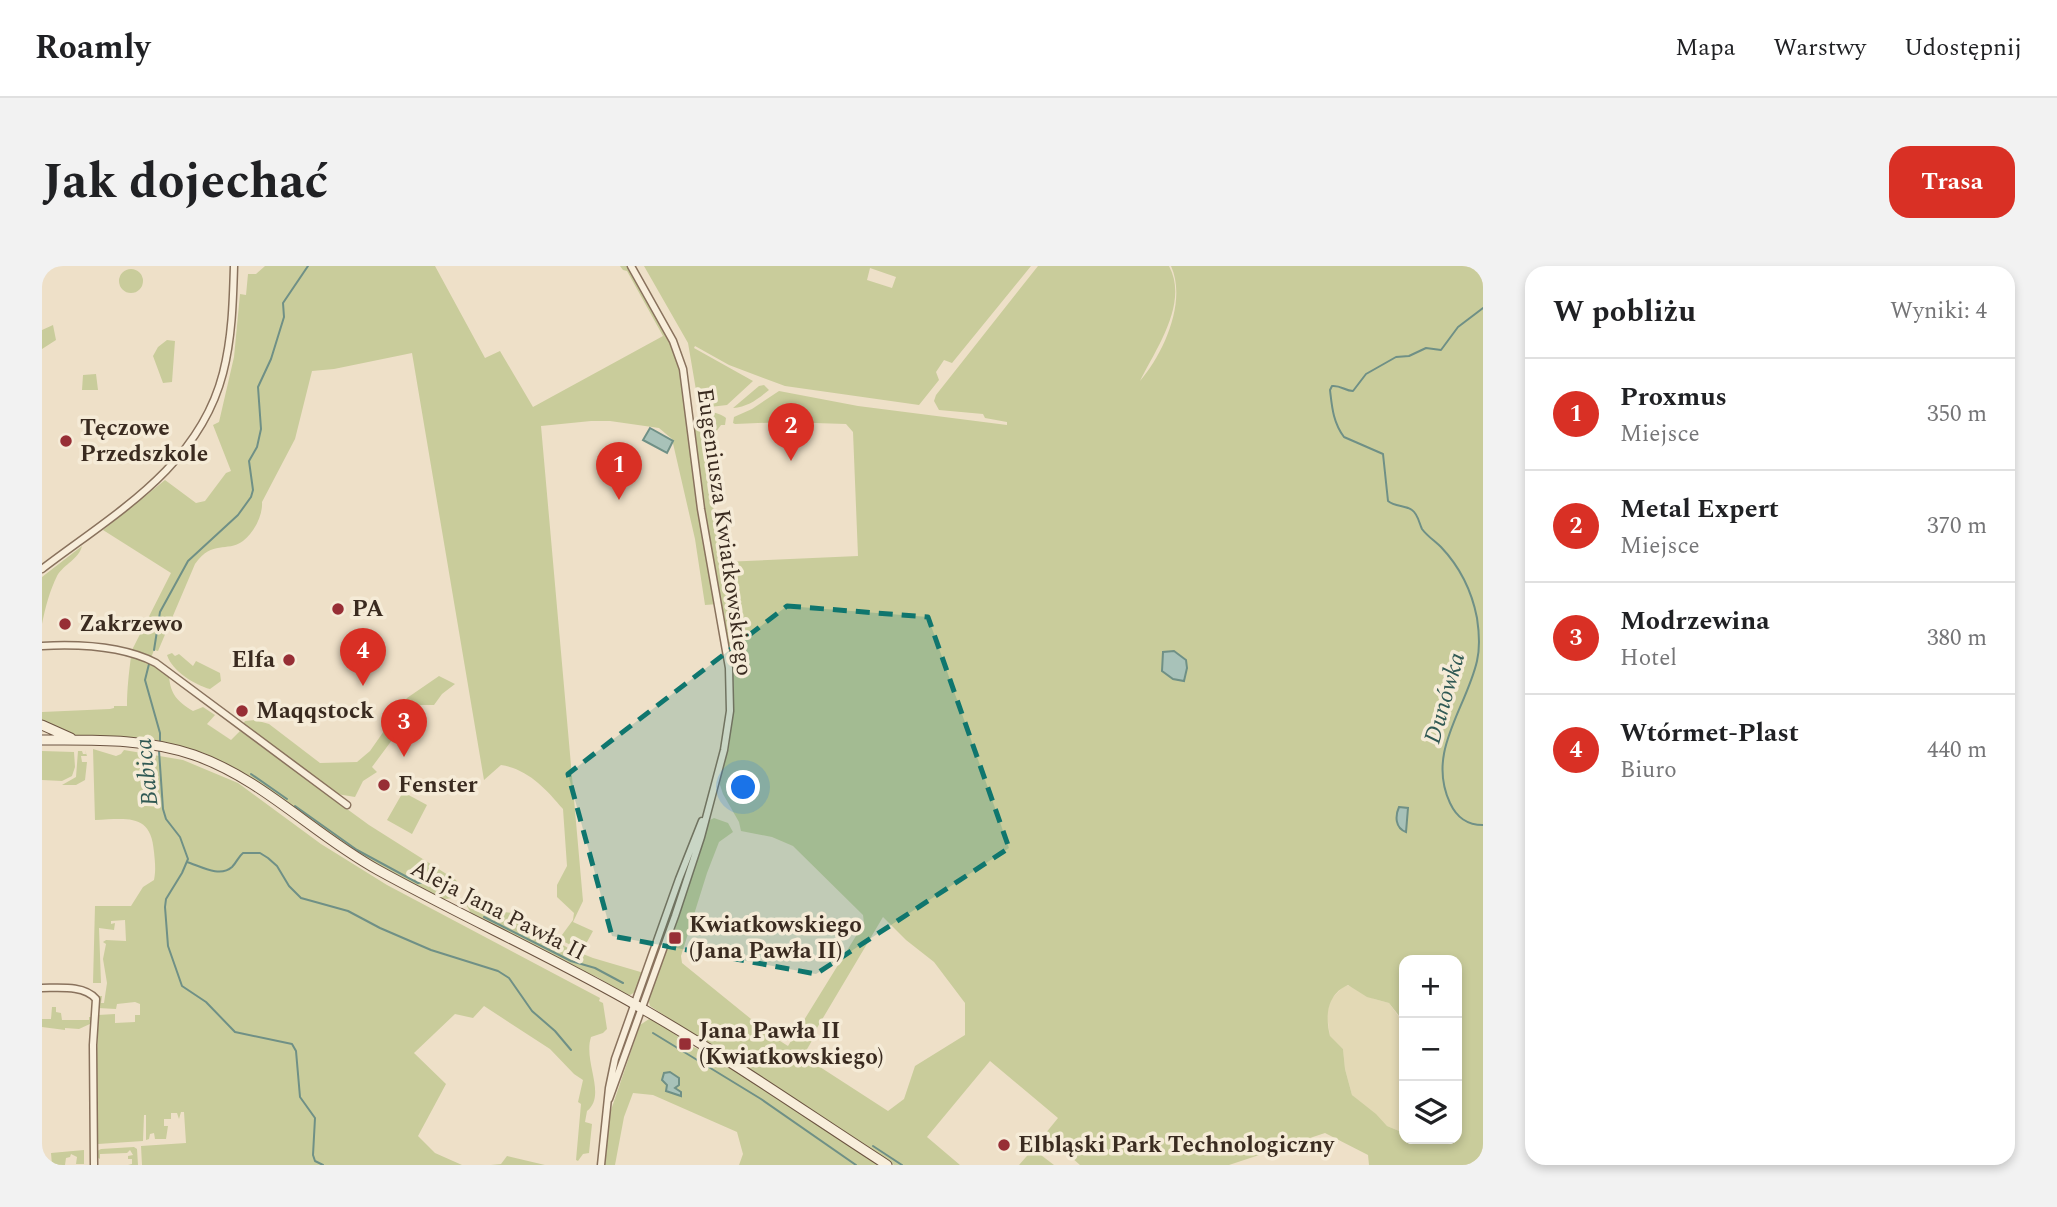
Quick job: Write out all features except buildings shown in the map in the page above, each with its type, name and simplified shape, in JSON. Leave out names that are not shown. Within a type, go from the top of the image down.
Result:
[{"type":"street","points":[[42,569],[154,485],[197,432],[211,408],[226,362],[234,266]]},
{"type":"street","name":"Eugeniusza Kwiatkowskiego","points":[[601,1165],[609,1099],[638,1006],[676,916],[724,750],[730,678],[701,509],[683,369],[673,341],[631,266]]},
{"type":"street","points":[[42,646],[98,648],[145,657],[347,805]]},
{"type":"street","name":"Aleja Jana Pawła II","points":[[42,726],[76,740]]},
{"type":"street","name":"Aleja Jana Pawła II","points":[[42,740],[123,741],[155,745],[187,752],[218,764],[251,783],[331,841],[377,870],[638,1006],[887,1165]]},
{"type":"street","points":[[42,988],[72,989],[94,996],[94,1165]]},
{"type":"highlighted area","points":[[787,606],[928,617],[1009,848],[816,974],[612,936],[568,774]]},
{"type":"shaded area","points":[[1345,985],[1353,987],[1374,999],[1389,1003],[1399,1017],[1399,1131],[1387,1126],[1352,1095],[1343,1049],[1330,1037],[1327,1014],[1331,999]]},
{"type":"green space","points":[[265,266],[435,266],[485,358],[500,351],[533,407],[663,336],[627,271],[620,266],[631,266],[679,355],[718,604],[705,605],[695,539],[672,439],[659,428],[610,421],[541,426],[583,901],[573,922],[593,931],[582,951],[559,939],[573,920],[574,913],[557,897],[557,885],[567,866],[563,809],[536,781],[511,767],[501,765],[484,780],[412,353],[312,371],[295,439],[262,502],[254,529],[243,541],[214,549],[195,564],[158,651],[154,650],[151,658],[132,650],[171,573],[103,530],[165,480],[196,503],[205,501],[226,473],[231,471],[213,425],[219,422],[234,357],[240,294],[246,295],[248,274],[256,274]]},
{"type":"green space","points":[[644,266],[1031,266],[952,363],[944,360],[936,372],[939,380],[919,405],[785,386],[729,365],[695,346],[694,348],[753,381],[727,405],[710,407],[708,401],[696,390],[688,343]],"holes":[[[870,268],[896,277],[892,288],[867,280]]]},
{"type":"green space","points":[[1038,266],[1169,266],[1174,280],[1173,310],[1140,381],[1165,342],[1175,310],[1176,295],[1175,280],[1171,266],[1483,266],[1483,1165],[1369,1165],[1368,1155],[1325,1133],[1229,1165],[1080,1165],[1045,1134],[1058,1118],[990,1061],[927,1137],[960,1165],[894,1165],[650,1006],[648,998],[675,929],[708,821],[714,818],[728,823],[733,832],[719,842],[681,956],[682,963],[772,1036],[788,1046],[864,923],[863,915],[793,846],[772,837],[741,831],[739,822],[723,794],[719,782],[729,747],[734,686],[704,507],[693,422],[699,415],[708,412],[726,418],[725,425],[721,425],[712,437],[715,474],[713,506],[723,562],[858,556],[853,432],[846,424],[735,424],[734,417],[779,391],[858,406],[1007,425],[1007,422],[985,418],[983,414],[939,410],[934,401]],"holes":[[[883,917],[934,962],[965,1003],[965,1035],[915,1066],[904,1099],[888,1111],[803,1056]]]},
{"type":"green space","points":[[131,269],[140,272],[143,281],[140,290],[131,293],[122,290],[119,281],[122,272]]},
{"type":"green space","points":[[53,325],[56,340],[42,349],[42,330]]},
{"type":"green space","points":[[167,340],[175,341],[172,382],[163,383],[153,356],[158,347]]},
{"type":"green space","points":[[96,374],[98,390],[82,390],[83,375]]},
{"type":"green space","points":[[764,385],[769,390],[748,404],[733,408],[759,386]]},
{"type":"green space","points":[[82,546],[57,576],[42,624],[42,577]]},
{"type":"green space","points":[[172,653],[175,656],[179,654],[193,666],[196,661],[220,673],[221,681],[210,689],[191,681],[170,661],[167,655]]},
{"type":"green space","points":[[131,656],[156,667],[169,677],[173,693],[187,707],[193,711],[203,707],[215,715],[207,724],[231,740],[240,731],[369,825],[456,880],[460,888],[457,894],[441,899],[373,863],[256,781],[204,753],[148,738],[75,735],[42,723],[42,712],[127,706]]},
{"type":"green space","points":[[439,676],[455,684],[442,694],[434,705],[418,705],[372,767],[377,772],[363,781],[355,797],[337,794],[243,724],[245,721],[255,720],[269,724],[320,763],[357,762],[370,751],[407,698]]},
{"type":"green space","points":[[93,749],[116,756],[124,750],[183,760],[238,783],[321,844],[387,885],[600,998],[607,1029],[591,1037],[589,1047],[595,1096],[585,1122],[592,1124],[589,1153],[576,1160],[581,1104],[578,1102],[583,1080],[550,1049],[484,1006],[473,1018],[455,1014],[414,1053],[446,1084],[418,1136],[435,1153],[462,1165],[142,1165],[141,1146],[186,1143],[184,1112],[181,1112],[179,1119],[177,1113],[171,1113],[171,1119],[164,1119],[164,1126],[168,1126],[166,1139],[155,1139],[154,1133],[146,1140],[144,1115],[143,1141],[98,1144],[98,1015],[115,1014],[115,1023],[135,1022],[135,1015],[140,1015],[140,1004],[117,1004],[116,1009],[98,1008],[99,996],[102,996],[101,1003],[104,1003],[107,983],[103,959],[106,944],[103,942],[126,941],[125,920],[111,921],[111,924],[115,923],[114,930],[99,928],[101,983],[93,983],[95,906],[131,906],[143,887],[154,880],[155,866],[152,839],[143,824],[127,819],[95,820]]},
{"type":"green space","points":[[85,750],[87,756],[81,756],[82,762],[87,762],[85,780],[76,785],[62,785],[76,777],[78,751],[86,754]]},
{"type":"green space","points":[[42,751],[74,752],[75,767],[72,776],[62,781],[42,780]]},
{"type":"green space","points":[[403,792],[427,805],[412,834],[387,820]]},
{"type":"green space","points":[[704,822],[646,994],[639,999],[685,870]]},
{"type":"green space","points":[[468,891],[504,912],[513,913],[568,948],[644,973],[637,991],[630,995],[624,994],[597,977],[571,967],[472,915],[464,901]]},
{"type":"green space","points":[[52,1007],[56,1007],[56,1012],[61,1013],[62,1020],[89,1020],[89,1017],[93,1017],[92,1023],[79,1029],[42,1027],[42,1019],[51,1019]]},
{"type":"green space","points":[[649,1019],[655,1020],[691,1046],[708,1053],[881,1165],[739,1165],[743,1154],[737,1132],[653,1095],[633,1093],[624,1117],[615,1165],[604,1165],[610,1113],[640,1025]]},
{"type":"green space","points":[[101,1149],[137,1149],[138,1165],[128,1165],[132,1164],[132,1159],[128,1159],[128,1156],[133,1155],[130,1150],[127,1153],[100,1154],[100,1159],[96,1156]]},
{"type":"green space","points":[[1033,1149],[1054,1165],[1019,1165]]},
{"type":"green space","points":[[84,1150],[84,1164],[76,1164],[77,1157],[71,1154],[66,1158],[65,1165],[52,1165],[51,1153]]},
{"type":"green space","points":[[507,1156],[545,1165],[491,1165],[501,1164]]},
{"type":"water","points":[[650,428],[673,441],[667,453],[643,440]]},
{"type":"water","points":[[1174,651],[1186,660],[1184,681],[1173,679],[1162,671],[1163,652]]},
{"type":"water","points":[[1399,807],[1408,808],[1406,832],[1400,828],[1397,821]]},
{"type":"water","points":[[670,1072],[679,1078],[679,1085],[675,1088],[681,1092],[681,1096],[666,1091],[667,1085],[662,1080],[664,1073]]},
{"type":"waterway","name":"Babica","points":[[154,650],[160,612],[188,561],[238,515],[251,497],[253,490],[249,461],[257,447],[261,429],[258,387],[271,359],[284,317],[283,303],[308,266]]},
{"type":"waterway","name":"Dunówka","points":[[1483,308],[1458,327],[1441,350],[1426,348],[1409,356],[1396,357],[1366,374],[1353,391],[1335,386],[1330,390],[1335,420],[1344,437],[1383,454],[1388,501],[1414,512],[1422,529],[1454,563],[1472,599],[1477,618],[1478,656],[1472,679],[1450,731],[1443,766],[1444,784],[1456,813],[1467,822],[1483,825]]},
{"type":"waterway","name":"Babica","points":[[149,664],[145,680],[160,733],[160,742]]},
{"type":"waterway","name":"Babica","points":[[159,751],[163,809],[166,819],[180,837],[188,859],[166,899],[165,907],[168,946],[182,986],[206,1002],[235,1032],[292,1044],[296,1051],[300,1097],[315,1118],[313,1155],[315,1161],[323,1165]]},
{"type":"waterway","points":[[251,774],[287,799]]},
{"type":"waterway","points":[[295,806],[357,850],[418,883],[439,880]]},
{"type":"waterway","points":[[187,862],[222,871],[232,867],[243,853],[260,853],[277,866],[289,886],[301,898],[348,911],[431,950],[498,971],[509,978],[532,1011],[555,1031],[571,1050]]},
{"type":"waterway","points":[[484,917],[571,961],[595,968],[623,983]]},
{"type":"waterway","points":[[653,1033],[761,1099],[856,1165]]},
{"type":"waterway","points":[[873,1146],[902,1165]]},
{"type":"place","name":"Tęczowe Przedszkole","points":[[66,441]]},
{"type":"place","name":"Metal Expert","points":[[791,461]]},
{"type":"place","name":"Proxmus","points":[[619,500]]},
{"type":"place","name":"PA","points":[[338,609]]},
{"type":"place","name":"Zakrzewo","points":[[65,624]]},
{"type":"place","name":"Elfa","points":[[289,660]]},
{"type":"place","name":"Wtórmet-Plast","points":[[363,686]]},
{"type":"place","name":"Maqqstock","points":[[242,711]]},
{"type":"place","name":"Modrzewina","points":[[404,757]]},
{"type":"place","name":"Fenster","points":[[384,785]]},
{"type":"place","name":"Kwiatkowskiego (Jana Pawła II)","points":[[675,938]]},
{"type":"place","name":"Jana Pawła II (Kwiatkowskiego)","points":[[685,1044]]},
{"type":"place","name":"Elbląski Park Technologiczny","points":[[1004,1145]]}]
